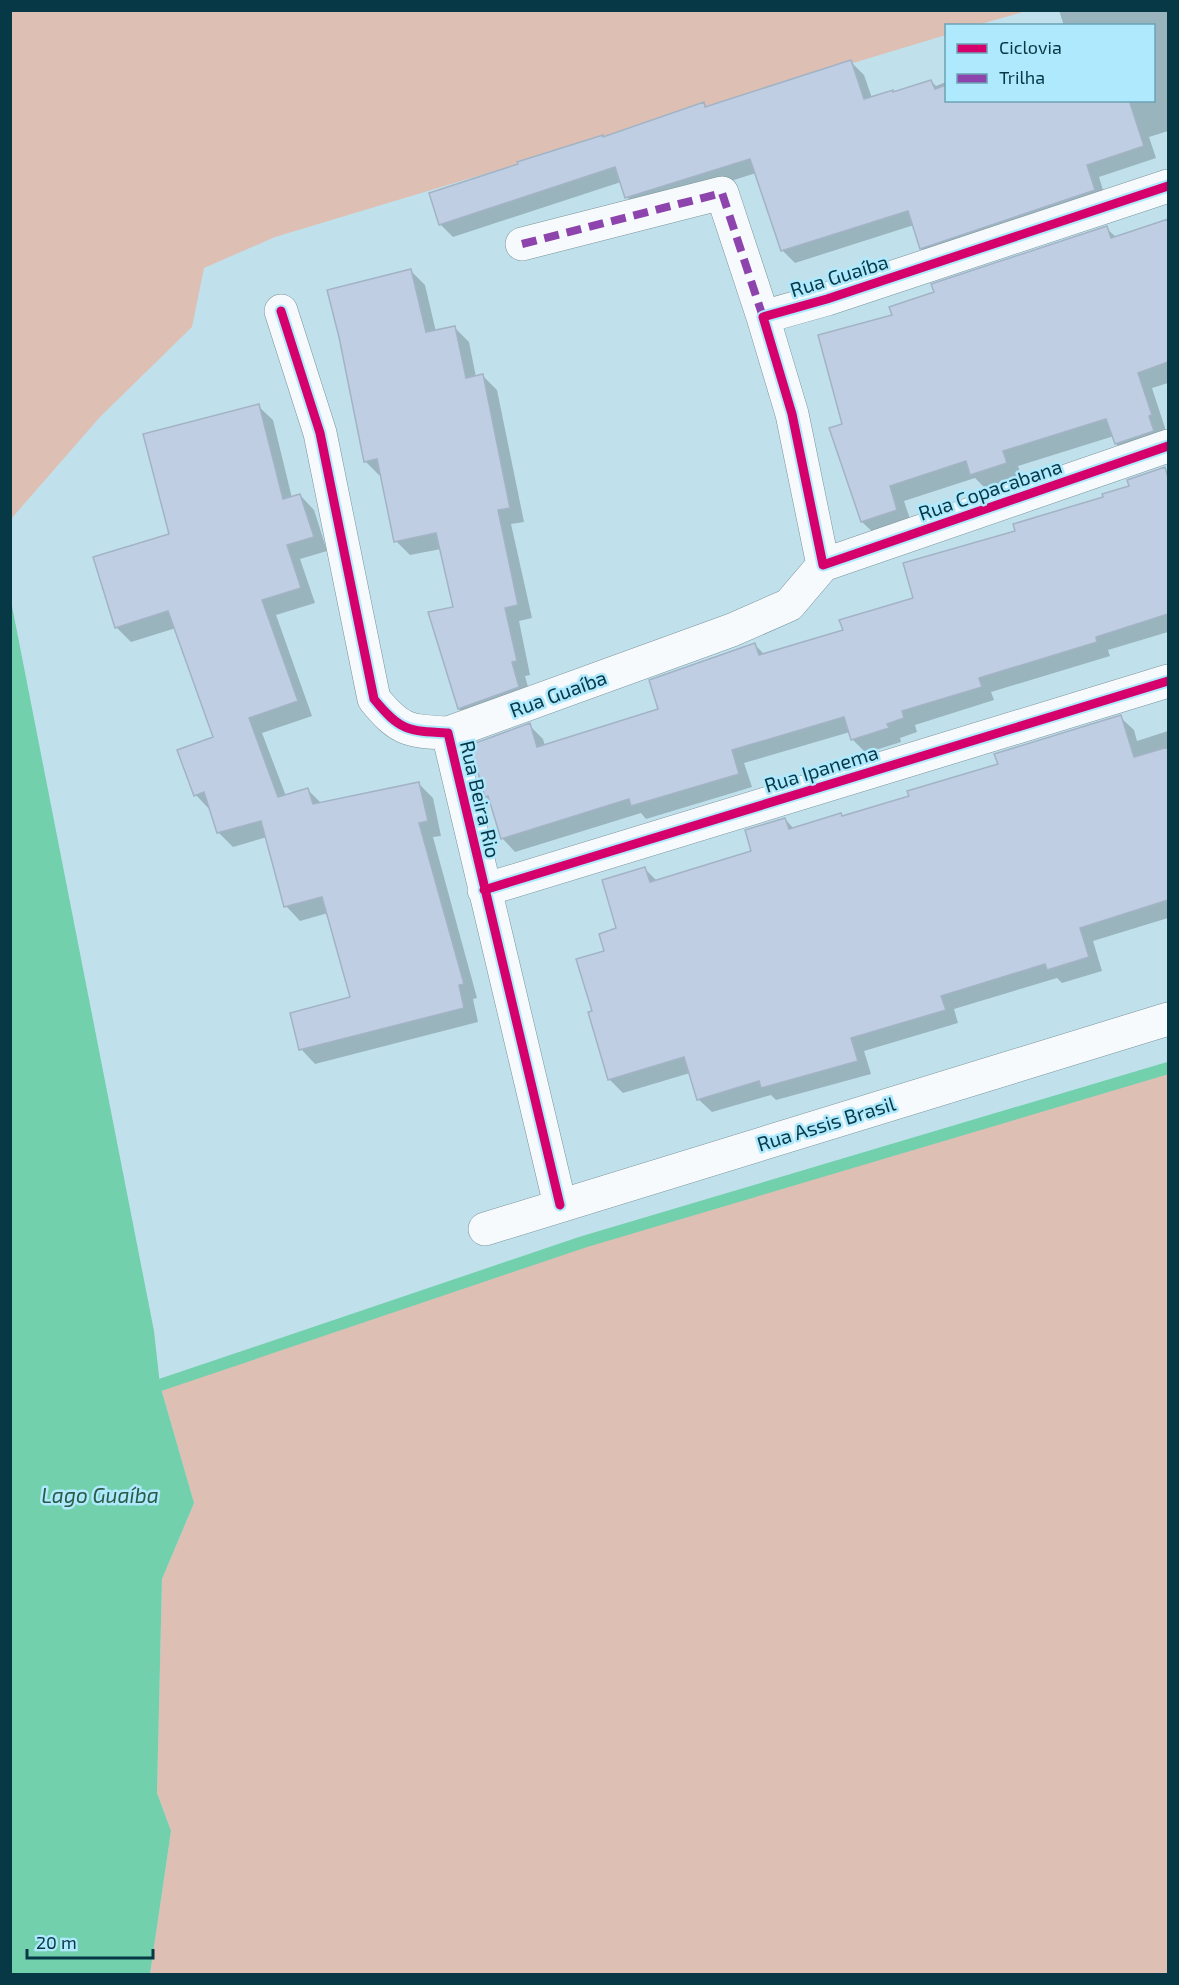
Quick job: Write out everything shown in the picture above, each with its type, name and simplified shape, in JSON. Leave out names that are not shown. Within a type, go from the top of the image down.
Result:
[{"type":"street","name":"Rua Guaíba","points":[[763,317],[827,299],[1168,186]]},
{"type":"street","points":[[522,244],[722,193],[792,414],[823,565]]},
{"type":"street","name":"Rua Beira Rio","points":[[281,311],[320,433],[374,699],[391,720],[414,732],[448,733],[560,1205]]},
{"type":"street","name":"Rua Copacabana","points":[[823,565],[1168,446]]},
{"type":"street","name":"Rua Guaíba","points":[[448,733],[732,630],[789,605],[823,565]]},
{"type":"street","name":"Rua Ipanema","points":[[484,890],[1168,681]]},
{"type":"street","name":"Rua Assis Brasil","points":[[485,1229],[1168,1019]]},
{"type":"shaded area","points":[[11,11],[1027,11],[981,24],[945,24],[945,35],[275,237],[204,268],[192,327],[100,417],[11,519]]},
{"type":"shaded area","points":[[1168,1068],[1168,1974],[150,1974],[171,1831],[157,1793],[162,1579],[194,1503],[160,1385],[583,1242]]},
{"type":"water","name":"Lago Guaíba","points":[[11,601],[154,1331],[160,1385],[194,1503],[162,1579],[157,1793],[171,1831],[150,1974],[11,1974]]},
{"type":"building","points":[[851,60],[864,99],[931,80],[935,89],[945,85],[945,102],[1130,102],[1144,146],[1087,165],[1095,190],[920,249],[908,211],[781,251],[750,159],[625,198],[615,167],[439,225],[429,193],[704,102],[705,107]]},
{"type":"building","points":[[1168,219],[1168,362],[1138,373],[1152,415],[1149,416],[1154,431],[1115,444],[1106,419],[1003,451],[1007,463],[970,475],[966,461],[890,486],[897,510],[861,522],[829,428],[842,424],[818,335],[892,315],[889,307],[934,292],[931,284],[1107,226],[1111,238]]},
{"type":"building","points":[[411,269],[426,332],[455,326],[466,378],[483,374],[510,508],[498,510],[518,605],[505,608],[517,661],[512,662],[519,687],[458,709],[428,612],[453,607],[436,533],[394,542],[377,459],[364,462],[339,337],[327,290]]},
{"type":"building","points":[[259,404],[283,499],[300,494],[314,537],[287,545],[301,588],[262,600],[298,701],[249,718],[278,797],[308,788],[313,804],[419,782],[428,821],[419,823],[464,984],[459,985],[464,1008],[299,1050],[290,1013],[350,997],[322,897],[284,907],[261,821],[217,833],[204,792],[194,796],[177,750],[213,737],[168,611],[115,628],[93,557],[169,534],[143,434]]},
{"type":"building","points":[[1165,467],[1168,478],[1168,614],[1096,637],[1097,642],[979,678],[982,687],[902,711],[904,718],[887,724],[889,728],[851,740],[844,717],[732,750],[739,774],[631,806],[629,799],[501,839],[488,796],[485,797],[470,745],[530,723],[537,747],[658,709],[649,680],[755,643],[759,655],[843,630],[839,620],[913,598],[903,563],[1015,531],[1013,524],[1103,497],[1102,494],[1129,486],[1127,480]]},
{"type":"building","points":[[1121,715],[1134,757],[1168,747],[1168,900],[1080,928],[1089,957],[1047,970],[1045,964],[941,996],[946,1010],[851,1038],[858,1061],[761,1088],[759,1081],[697,1100],[684,1057],[608,1080],[588,1012],[592,1011],[576,959],[604,951],[599,934],[616,928],[602,880],[645,867],[650,882],[751,851],[745,830],[785,818],[789,829],[909,796],[907,791],[998,764],[994,754]]},
{"type":"waterway","points":[[145,1388],[160,1385],[583,1242],[1168,1068]]},
{"type":"marked path","points":[[522,244],[722,193],[763,317]]},
{"type":"cycle path","points":[[1168,186],[827,299],[763,317],[792,414],[823,565],[1168,446]]},
{"type":"cycle path","points":[[281,311],[320,433],[374,699],[391,718],[406,727],[414,730],[448,733],[560,1205]]},
{"type":"cycle path","points":[[484,890],[1168,681]]}]
